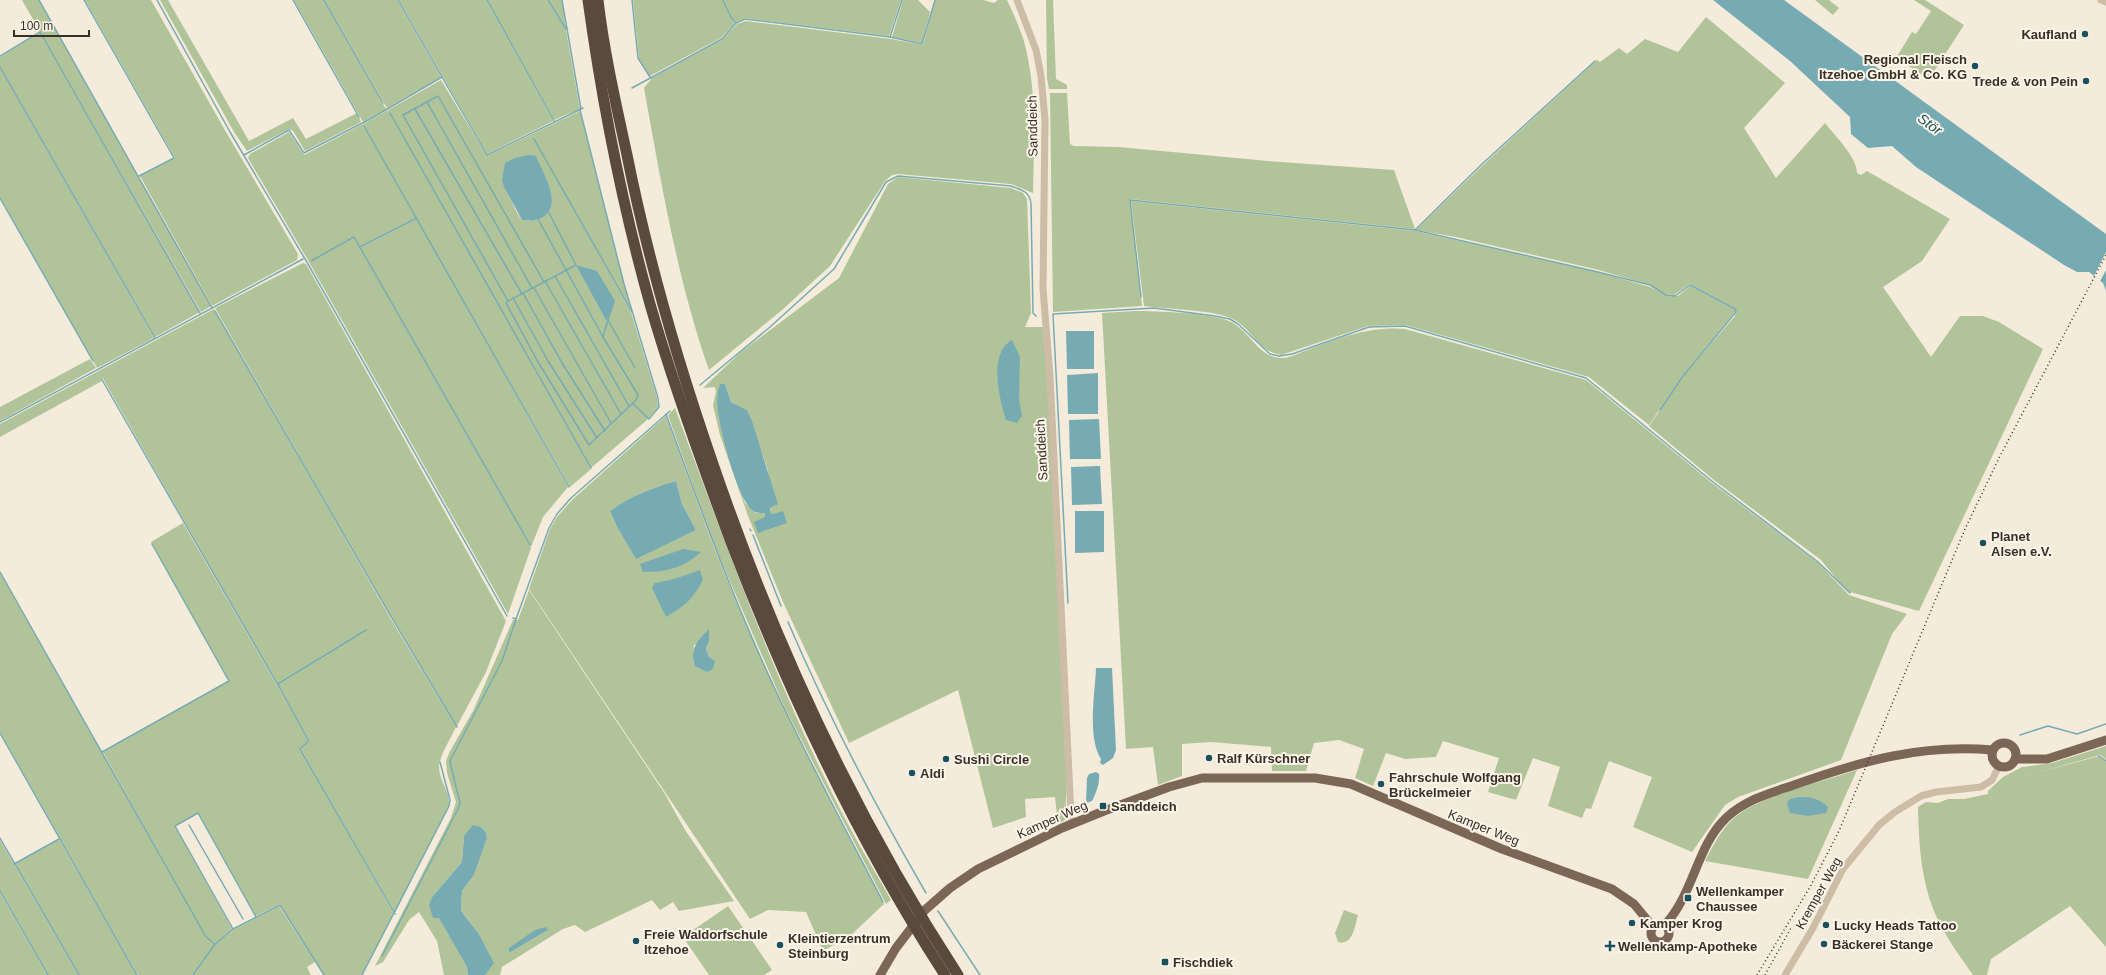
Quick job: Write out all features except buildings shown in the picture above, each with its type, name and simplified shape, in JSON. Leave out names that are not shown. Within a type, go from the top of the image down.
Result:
[{"type":"highway","points":[[588,0],[620,186],[652,310],[698,453],[762,621],[803,715],[852,816],[910,909]]},
{"type":"highway","points":[[598,0],[605,52],[650,257],[678,358],[726,501],[771,619],[811,712],[910,909],[945,975]]},
{"type":"highway","points":[[920,927],[958,975]]},
{"type":"main road","points":[[2015,759],[2047,760],[2106,740]]},
{"type":"main road","points":[[1999,744],[2009,744],[2015,750],[2015,759],[2008,766],[1999,766],[1992,759],[1993,750],[1999,744]]},
{"type":"main road","points":[[1653,927],[1658,924],[1665,925],[1679,906],[1711,837],[1726,818],[1739,807],[1753,799],[1839,769],[1881,757],[1954,748],[1993,750]]},
{"type":"main road","name":"Kamper Weg","points":[[880,975],[912,925],[925,910],[950,888],[978,869],[1074,823],[1169,787],[1196,779],[1252,777],[1329,779],[1361,788],[1496,846],[1612,889],[1634,904],[1653,927],[1651,935],[1654,940],[1660,942],[1666,939],[1669,934],[1665,925]]},
{"type":"street","name":"Sanddeich","points":[[1017,0],[1030,28],[1041,76],[1045,120],[1043,289],[1050,376],[1071,818],[1074,823]]},
{"type":"street","points":[[2101,0],[2106,2]]},
{"type":"street","name":"Kremper Weg","points":[[1786,975],[1813,928],[1843,869],[1879,824],[1921,796],[1936,792],[1981,787],[1992,780],[1999,766]]},
{"type":"green space","points":[[22,0],[39,0],[211,306],[201,312]]},
{"type":"green space","points":[[85,0],[151,0],[226,132],[298,254],[297,260],[212,306],[140,176],[175,158]]},
{"type":"green space","points":[[160,0],[168,0],[249,141],[293,118],[306,139],[357,113],[361,122],[305,151],[293,131],[289,129],[247,151],[234,132]]},
{"type":"green space","points":[[294,0],[324,0],[386,109],[363,122]]},
{"type":"green space","points":[[325,0],[397,0],[441,77],[387,108]]},
{"type":"green space","points":[[399,0],[486,0],[553,121],[487,154]]},
{"type":"green space","points":[[487,0],[547,0],[566,30],[580,109],[554,120]]},
{"type":"green space","points":[[548,0],[562,0],[566,29]]},
{"type":"green space","points":[[633,0],[723,0],[729,16],[735,23],[721,38],[650,76],[639,58]]},
{"type":"green space","points":[[724,0],[901,0],[889,36],[745,18],[736,22],[730,16]]},
{"type":"green space","points":[[903,0],[918,0],[930,12],[922,43],[892,37]]},
{"type":"green space","points":[[935,0],[983,0],[994,3],[998,0],[1007,0],[1022,36],[1030,67],[1034,121],[1033,193],[1011,184],[898,174],[892,175],[885,181],[830,266],[782,310],[709,370],[679,266],[644,88],[652,78],[722,40],[737,24],[746,21],[891,39],[923,45]]},
{"type":"green space","points":[[1046,0],[1053,0],[1056,79],[1067,85],[1067,89],[1049,89],[1047,78]]},
{"type":"green space","points":[[1815,0],[1829,0],[1839,8],[1833,15]]},
{"type":"green space","points":[[1914,0],[1925,0],[1964,25],[1929,79],[1896,58],[1912,32],[1916,34],[1931,11]]},
{"type":"green space","points":[[1706,17],[1785,83],[1744,128],[1776,178],[1825,123],[1850,154],[1857,173],[1861,175],[1867,171],[1950,219],[1922,261],[1883,287],[1931,357],[1960,316],[1983,316],[1999,322],[2043,349],[1919,611],[1850,592],[1843,587],[1821,560],[1714,480],[1649,426],[1683,376],[1735,316],[1736,309],[1690,284],[1674,295],[1666,294],[1650,285],[1599,270],[1456,237],[1416,230],[1483,165],[1597,60],[1600,62],[1619,48],[1627,54],[1645,39],[1678,52]]},
{"type":"green space","points":[[40,33],[200,312],[155,337],[0,66],[0,57]]},
{"type":"green space","points":[[0,68],[154,338],[97,368],[0,197]]},
{"type":"green space","points":[[441,80],[487,156],[580,111],[631,310],[534,139],[631,312],[657,398],[658,407],[647,420],[591,468],[388,110]],"holes":[[[504,187],[530,221],[522,220]]]},
{"type":"green space","points":[[1050,93],[1067,93],[1070,144],[1074,146],[1119,147],[1268,161],[1394,170],[1415,229],[1130,199],[1142,306],[1053,312]]},
{"type":"green space","points":[[388,110],[591,469],[570,487],[363,124]]},
{"type":"green space","points":[[363,124],[416,218],[360,247],[354,237],[309,262],[248,158],[250,154],[289,132],[304,155]]},
{"type":"green space","points":[[898,177],[1011,188],[1023,193],[1027,199],[1031,313],[1025,327],[1043,327],[1050,419],[1067,776],[1065,820],[1058,824],[1055,797],[1025,799],[1026,817],[993,828],[958,690],[849,743],[783,602],[748,516],[720,435],[713,405],[716,392],[715,387],[703,388],[741,352],[839,278],[888,184]],"holes":[[[725,384],[731,402],[747,410],[768,470],[771,513],[773,514],[765,517],[765,513],[756,513],[745,503],[731,463],[719,417]]]},
{"type":"green space","points":[[1131,201],[1415,231],[1598,272],[1650,287],[1666,295],[1678,296],[1690,286],[1735,310],[1735,312],[1683,375],[1649,425],[1589,377],[1406,325],[1368,326],[1281,355],[1273,353],[1261,345],[1239,323],[1225,316],[1203,312],[1144,306]]},
{"type":"green space","points":[[417,219],[568,487],[543,517],[531,547],[360,248]]},
{"type":"green space","points":[[354,238],[531,548],[508,614],[309,262]]},
{"type":"green space","points":[[303,263],[306,264],[506,621],[486,672],[457,726],[390,615],[215,308]]},
{"type":"green space","points":[[214,309],[389,616],[456,727],[443,753],[439,767],[441,778],[448,795],[449,806],[395,913],[301,749],[310,741],[279,687],[280,683],[366,629],[279,682],[278,685],[102,377],[100,378],[102,381],[0,437],[0,424]]},
{"type":"green space","points":[[1134,311],[1196,314],[1220,318],[1237,326],[1263,351],[1271,356],[1279,358],[1289,357],[1360,332],[1390,328],[1405,329],[1586,380],[1712,483],[1818,563],[1849,595],[1907,614],[1892,634],[1841,760],[1738,797],[1725,805],[1692,852],[1633,827],[1652,777],[1609,761],[1591,809],[1586,808],[1582,818],[1548,806],[1560,767],[1533,758],[1516,800],[1488,792],[1499,758],[1443,741],[1436,757],[1405,759],[1386,753],[1373,786],[1355,778],[1364,749],[1339,740],[1314,743],[1306,771],[1272,771],[1271,747],[1211,742],[1182,744],[1182,776],[1158,785],[1153,747],[1126,749],[1102,313]]},
{"type":"green space","points":[[90,359],[96,368],[0,421],[0,407]]},
{"type":"green space","points":[[675,408],[750,606],[790,703],[835,799],[891,900],[886,904],[785,708],[712,540],[668,415]]},
{"type":"green space","points":[[666,416],[698,506],[750,634],[805,751],[884,904],[851,935],[823,951],[806,912],[768,910],[750,919],[529,589],[550,529],[557,517],[572,500]],"holes":[[[676,481],[682,504],[696,530],[636,558],[617,527],[610,511],[625,501],[642,493]],[[709,641],[706,649],[709,657],[713,660],[707,672],[693,662],[694,645]]]},
{"type":"green space","points":[[183,523],[309,741],[300,749],[394,914],[362,975],[324,975],[280,904],[256,916],[198,813],[175,826],[232,929],[215,943],[206,937],[103,752],[229,681],[151,542]]},
{"type":"green space","points":[[0,573],[206,937],[215,944],[193,975],[138,975],[0,732]]},
{"type":"green space","points":[[529,590],[665,794],[685,830],[734,901],[679,911],[673,902],[660,910],[652,900],[585,932],[575,925],[563,929],[502,967],[500,975],[485,975],[493,962],[479,934],[461,911],[462,891],[474,875],[487,838],[486,832],[481,827],[464,836],[462,862],[432,897],[439,917],[467,967],[468,975],[444,975],[437,941],[419,912],[409,920],[383,962],[375,966],[451,818],[456,802],[447,773],[446,761],[450,751],[473,711],[513,620],[518,620]],"holes":[[[535,930],[548,930],[509,953]]]},
{"type":"green space","points":[[2106,746],[2106,759],[2100,755],[2022,777],[2099,756],[2106,762],[2106,947],[2070,906],[1991,959],[1987,975],[1973,975],[1941,926],[1929,897],[1920,853],[1918,807],[1926,802],[1938,803],[1948,799],[1964,799],[1988,794],[1988,791],[2003,777],[2022,767],[2052,763]]},
{"type":"green space","points":[[1857,770],[1808,879],[1705,861],[1725,827],[1729,822],[1745,810],[1775,796]]},
{"type":"green space","points":[[59,839],[137,975],[79,975],[15,864]]},
{"type":"green space","points":[[0,840],[78,975],[48,975],[0,890]]},
{"type":"green space","points":[[0,893],[47,975],[0,975]]},
{"type":"green space","points":[[279,906],[315,962],[307,967],[311,975],[194,975],[215,944],[233,930]]},
{"type":"green space","points":[[728,906],[772,970],[764,975],[709,975],[683,937]]},
{"type":"green space","points":[[1344,910],[1358,915],[1350,938],[1347,941],[1338,942],[1335,933]]},
{"type":"water","name":"Stör","points":[[1713,0],[1784,0],[2106,234],[2106,291],[2103,283],[2089,272],[2077,272],[2064,265],[1916,167],[1892,146],[1868,148],[1851,134],[1850,117],[1790,61]]},
{"type":"water","points":[[529,155],[536,156],[548,182],[552,198],[549,212],[543,217],[530,221],[522,220],[504,187],[502,180],[505,163],[515,158]]},
{"type":"water","points":[[576,265],[597,271],[615,301],[609,319],[606,320]]},
{"type":"water","points":[[1066,331],[1094,331],[1094,369],[1067,369]]},
{"type":"water","points":[[1012,340],[1020,357],[1019,399],[1022,416],[1017,423],[1006,420],[998,388],[997,377],[1000,355],[1005,346]]},
{"type":"water","points":[[1098,373],[1098,414],[1068,414],[1067,375]]},
{"type":"water","points":[[720,384],[725,384],[731,402],[747,410],[752,421],[778,504],[770,508],[771,513],[773,514],[783,511],[787,523],[758,533],[754,522],[765,517],[765,513],[757,512],[751,509],[745,501],[734,474],[724,442],[718,412],[717,398]]},
{"type":"water","points":[[1099,419],[1101,459],[1070,459],[1069,420]]},
{"type":"water","points":[[1100,466],[1102,504],[1072,505],[1071,467]]},
{"type":"water","points":[[676,481],[682,504],[696,530],[636,559],[617,527],[610,511],[625,501],[642,493]]},
{"type":"water","points":[[1075,511],[1104,511],[1104,552],[1075,553]]},
{"type":"water","points":[[683,549],[701,552],[688,562],[674,568],[643,572],[640,564]]},
{"type":"water","points":[[700,570],[703,580],[695,593],[683,606],[666,617],[652,588],[655,583],[674,579]]},
{"type":"water","points":[[709,629],[709,641],[706,649],[709,657],[715,661],[713,669],[707,672],[695,666],[693,655],[698,641]]},
{"type":"water","points":[[1096,668],[1112,668],[1116,750],[1113,758],[1103,765],[1100,763],[1101,759],[1094,739],[1093,727],[1093,702]]},
{"type":"water","points":[[1096,772],[1099,774],[1099,781],[1095,795],[1092,801],[1086,803],[1087,778],[1089,774]]},
{"type":"water","points":[[1798,797],[1818,800],[1828,807],[1826,813],[1808,816],[1790,813],[1787,803],[1790,799]]},
{"type":"water","points":[[473,825],[481,827],[486,832],[487,838],[474,875],[462,891],[461,911],[479,934],[494,963],[485,975],[468,975],[467,967],[439,918],[433,918],[429,905],[432,897],[462,862],[464,836]]},
{"type":"water","points":[[546,927],[548,930],[509,953],[509,948],[535,930]]},
{"type":"pier","points":[[2106,252],[2106,270],[2099,283],[2093,278]]},
{"type":"waterway","points":[[39,0],[212,308]]},
{"type":"waterway","points":[[84,0],[174,158],[139,176]]},
{"type":"waterway","points":[[157,0],[230,132],[308,264],[507,616]]},
{"type":"waterway","points":[[293,0],[359,117]]},
{"type":"waterway","points":[[324,0],[383,103]]},
{"type":"waterway","points":[[398,0],[442,77]]},
{"type":"waterway","points":[[487,0],[554,121]]},
{"type":"waterway","points":[[548,0],[566,29]]},
{"type":"waterway","points":[[562,0],[581,109]]},
{"type":"waterway","points":[[632,0],[638,58],[650,77]]},
{"type":"waterway","points":[[723,0],[730,16],[736,23]]},
{"type":"waterway","points":[[632,88],[722,39],[736,23],[745,19],[890,37],[902,0]]},
{"type":"waterway","points":[[890,37],[922,44],[935,0]]},
{"type":"waterway","points":[[0,56],[40,32],[200,313]]},
{"type":"waterway","points":[[1415,230],[1482,164],[1595,61]]},
{"type":"waterway","points":[[0,67],[155,338]]},
{"type":"waterway","points":[[244,155],[289,130],[304,153],[370,119],[442,77],[487,155],[583,108]]},
{"type":"waterway","points":[[538,219],[603,337],[638,395],[636,400],[589,445],[538,362],[506,303],[508,301],[403,115],[438,96],[544,282]]},
{"type":"waterway","points":[[427,102],[532,288]]},
{"type":"waterway","points":[[415,109],[522,294]]},
{"type":"waterway","points":[[580,110],[624,284],[658,398],[659,407],[649,419],[632,403]]},
{"type":"waterway","points":[[390,113],[591,468]]},
{"type":"waterway","points":[[364,126],[569,487]]},
{"type":"waterway","points":[[534,139],[632,312]]},
{"type":"waterway","points":[[700,385],[770,327],[834,269],[886,182],[898,176],[1011,186],[1021,190],[1029,196],[1031,204],[1033,313],[1036,316]]},
{"type":"waterway","points":[[0,198],[93,361]]},
{"type":"waterway","points":[[1141,297],[1130,200],[1415,230],[1650,285],[1666,295],[1675,296],[1690,285],[1735,309],[1736,312],[1683,376],[1660,410]]},
{"type":"waterway","points":[[508,301],[576,265],[549,213]]},
{"type":"waterway","points":[[360,247],[417,218]]},
{"type":"waterway","points":[[311,261],[354,237],[530,545]]},
{"type":"waterway","points":[[0,422],[303,259]]},
{"type":"waterway","points":[[555,276],[629,406]]},
{"type":"waterway","points":[[545,281],[621,414]]},
{"type":"waterway","points":[[534,288],[611,423]]},
{"type":"waterway","points":[[523,293],[562,363],[605,431]]},
{"type":"waterway","points":[[513,298],[548,361],[597,438]]},
{"type":"waterway","points":[[1068,603],[1053,314],[1154,308],[1230,319],[1238,324],[1270,354],[1279,356],[1292,354],[1369,327],[1405,326],[1586,378],[1713,482],[1818,562],[1850,593]]},
{"type":"waterway","points":[[215,311],[390,615],[457,727]]},
{"type":"waterway","points":[[603,337],[608,320],[635,368]]},
{"type":"waterway","points":[[101,378],[279,687]]},
{"type":"waterway","points":[[513,618],[516,619],[549,528],[557,514],[571,498],[670,411]]},
{"type":"waterway","points":[[666,414],[721,563],[767,672],[808,757],[883,902]]},
{"type":"waterway","points":[[753,535],[781,606]]},
{"type":"waterway","points":[[102,752],[229,681],[152,544]]},
{"type":"waterway","points":[[0,572],[206,937],[215,944]]},
{"type":"waterway","points":[[382,956],[458,809],[460,803],[450,762],[502,661],[516,619]]},
{"type":"waterway","points":[[788,622],[819,692],[853,760],[926,893]]},
{"type":"waterway","points":[[366,630],[279,683],[279,687],[309,741],[300,749],[395,914]]},
{"type":"waterway","points":[[2020,735],[2048,726],[2077,734],[2106,724]]},
{"type":"waterway","points":[[0,733],[137,975]]},
{"type":"waterway","points":[[2099,756],[2106,761]]},
{"type":"waterway","points":[[362,975],[449,806],[450,800],[440,762]]},
{"type":"waterway","points":[[233,929],[175,826],[198,813],[256,917]]},
{"type":"waterway","points":[[189,825],[243,919]]},
{"type":"waterway","points":[[0,838],[79,975]]},
{"type":"waterway","points":[[14,864],[59,839]]},
{"type":"waterway","points":[[0,891],[48,975]]},
{"type":"waterway","points":[[193,975],[215,944],[233,929],[280,905],[324,975]]},
{"type":"waterway","points":[[938,911],[980,975]]},
{"type":"railway","points":[[1757,975],[1810,887],[1839,831],[1965,529],[2000,456],[2106,255]]},
{"type":"railway","points":[[1765,975],[1791,928]]},
{"type":"place","name":"Kaufland","points":[[2085,34]]},
{"type":"place","name":"Regional Fleisch Itzehoe GmbH & Co. KG","points":[[1975,66]]},
{"type":"place","name":"Trede & von Pein","points":[[2086,81]]},
{"type":"place","name":"Planet Alsen e.V.","points":[[1983,543]]},
{"type":"place","name":"Ralf Kürschner","points":[[1209,758]]},
{"type":"place","name":"Sushi Circle","points":[[946,759]]},
{"type":"place","name":"Aldi","points":[[912,773]]},
{"type":"place","name":"Fahrschule Wolfgang Brückelmeier","points":[[1381,784]]},
{"type":"place","name":"Sanddeich","points":[[1103,806]]},
{"type":"place","name":"Wellenkamper Chaussee","points":[[1688,898]]},
{"type":"place","name":"Kamper Krog","points":[[1632,923]]},
{"type":"place","name":"Lucky Heads Tattoo","points":[[1826,925]]},
{"type":"place","name":"Freie Waldorfschule Itzehoe","points":[[636,941]]},
{"type":"place","name":"Bäckerei Stange","points":[[1824,944]]},
{"type":"place","name":"Kleintierzentrum Steinburg","points":[[780,945]]},
{"type":"place","name":"Wellenkamp-Apotheke","points":[[1610,946]]},
{"type":"place","name":"Fischdiek","points":[[1165,962]]}]
